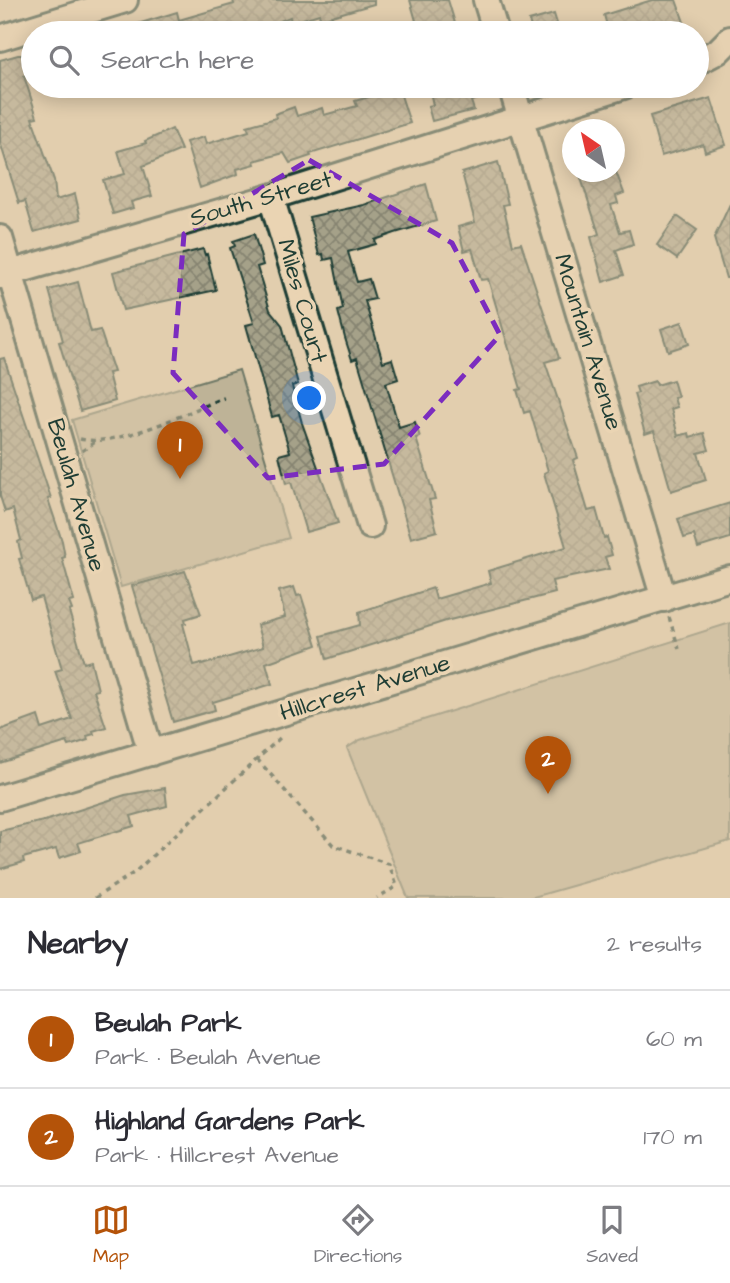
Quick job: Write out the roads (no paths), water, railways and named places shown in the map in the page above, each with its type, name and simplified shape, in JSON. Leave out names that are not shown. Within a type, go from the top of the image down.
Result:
[{"type":"street","points":[[56,21],[125,0]]},
{"type":"street","points":[[486,0],[492,21]]},
{"type":"street","points":[[0,38],[21,32]]},
{"type":"street","points":[[709,56],[730,39]]},
{"type":"street","name":"Mountain Avenue","points":[[516,98],[664,599]]},
{"type":"street","name":"South Street","points":[[5,275],[271,197],[588,98]]},
{"type":"street","name":"Miles Court","points":[[271,197],[370,526]]},
{"type":"street","name":"Beulah Avenue","points":[[0,237],[5,275],[58,433],[151,753]]},
{"type":"street","name":"Hillcrest Avenue","points":[[0,798],[730,578]]},
{"type":"place","name":"Beulah Park","points":[[180,479]]},
{"type":"place","name":"Highland Gardens Park","points":[[548,794]]}]
